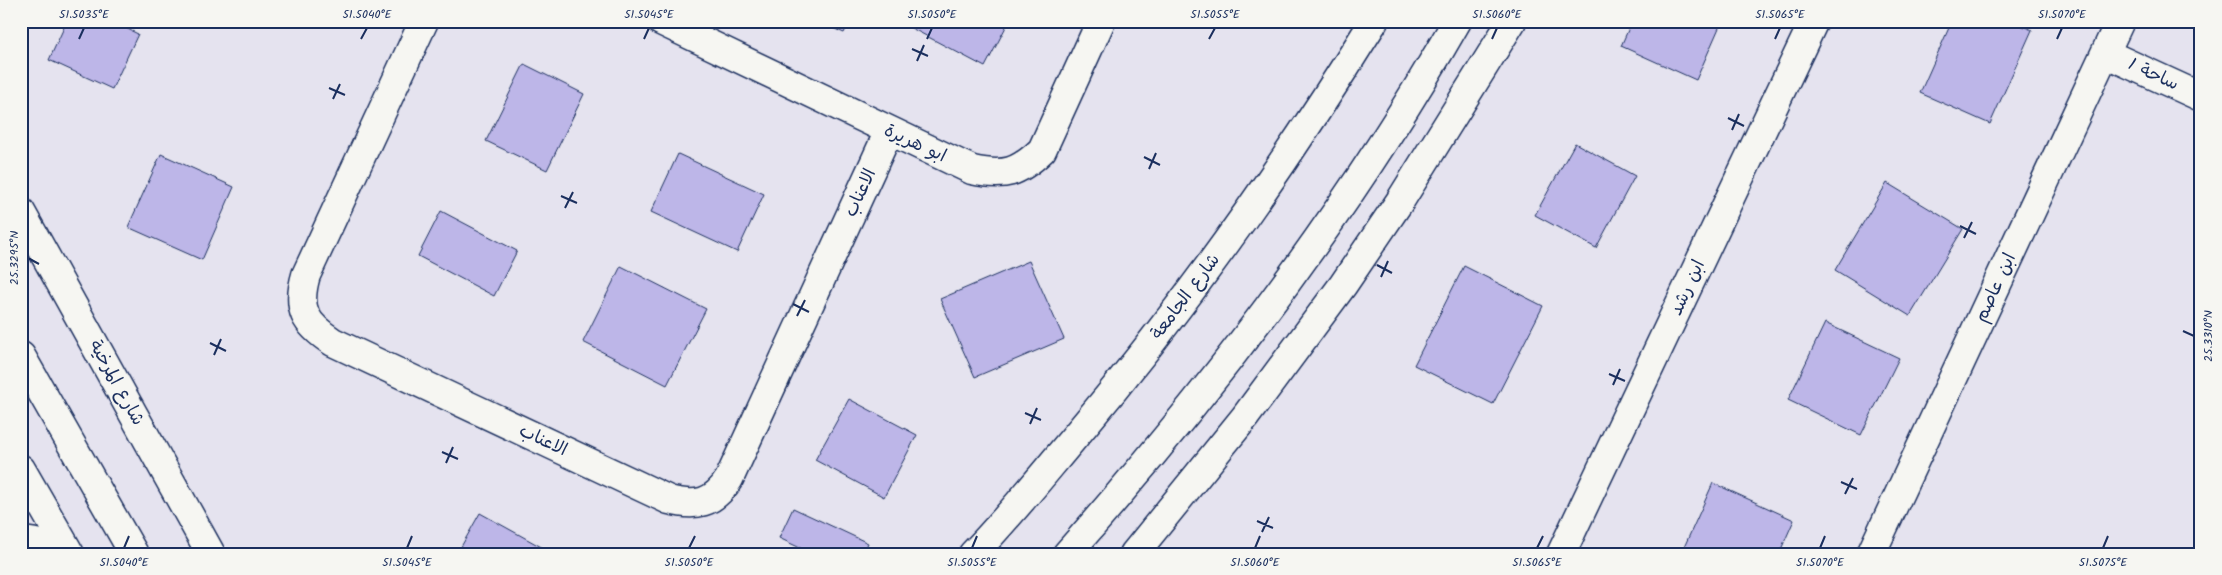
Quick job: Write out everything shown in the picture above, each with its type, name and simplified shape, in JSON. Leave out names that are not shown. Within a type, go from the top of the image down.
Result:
[{"type":"main road","name":"الاعناب","points":[[424,21],[306,275],[302,291],[302,304],[306,316],[316,332],[333,342],[669,500],[687,504],[699,503],[721,492],[729,479],[889,131]]},
{"type":"main road","name":"ابو هريرة","points":[[661,21],[972,170],[991,174],[1007,172],[1026,166],[1042,150],[1101,21]]},
{"type":"main road","name":"شارع الجامعة","points":[[973,554],[988,539],[1128,374],[1200,280],[1316,114],[1374,21]]},
{"type":"main road","points":[[1067,554],[1155,452],[1213,380],[1291,276],[1366,169],[1457,21]]},
{"type":"main road","points":[[1134,554],[1244,416],[1343,284],[1400,201],[1512,21]]},
{"type":"main road","name":"ابن رشد","points":[[1561,554],[1814,21]]},
{"type":"main road","name":"ابن عاصم","points":[[1871,554],[2120,21]]},
{"type":"main road","name":"ساحة 1","points":[[2105,54],[2201,97]]},
{"type":"main road","name":"شارع المرخية","points":[[21,212],[211,554]]},
{"type":"main road","points":[[21,356],[134,554]]},
{"type":"main road","points":[[21,469],[70,554]]},
{"type":"main road","points":[[21,541],[30,541],[60,554]]},
{"type":"building","points":[[67,21],[111,21],[138,34],[112,89],[49,60]]},
{"type":"building","points":[[817,21],[850,21],[844,33]]},
{"type":"building","points":[[898,21],[1009,21],[985,67]]},
{"type":"building","points":[[1632,21],[1722,21],[1696,80],[1621,46]]},
{"type":"building","points":[[1952,21],[2011,21],[2032,30],[1990,124],[1920,93]]},
{"type":"building","points":[[524,64],[584,94],[547,170],[486,141]]},
{"type":"building","points":[[1575,143],[1635,176],[1596,248],[1535,215]]},
{"type":"building","points":[[161,154],[234,187],[202,260],[128,227]]},
{"type":"building","points":[[678,154],[764,194],[737,252],[651,212]]},
{"type":"building","points":[[1887,183],[1963,229],[1910,316],[1835,270]]},
{"type":"building","points":[[441,211],[517,251],[494,296],[418,256]]},
{"type":"building","points":[[1029,261],[1064,339],[975,377],[940,299]]},
{"type":"building","points":[[621,266],[706,309],[667,385],[583,342]]},
{"type":"building","points":[[1464,266],[1543,306],[1493,404],[1414,365]]},
{"type":"building","points":[[1825,323],[1899,358],[1861,435],[1788,400]]},
{"type":"building","points":[[849,399],[917,435],[884,497],[815,460]]},
{"type":"building","points":[[1713,483],[1794,520],[1779,554],[1681,554]]},
{"type":"building","points":[[793,508],[868,543],[863,554],[813,554],[779,538]]},
{"type":"building","points":[[480,513],[554,554],[457,554]]}]
